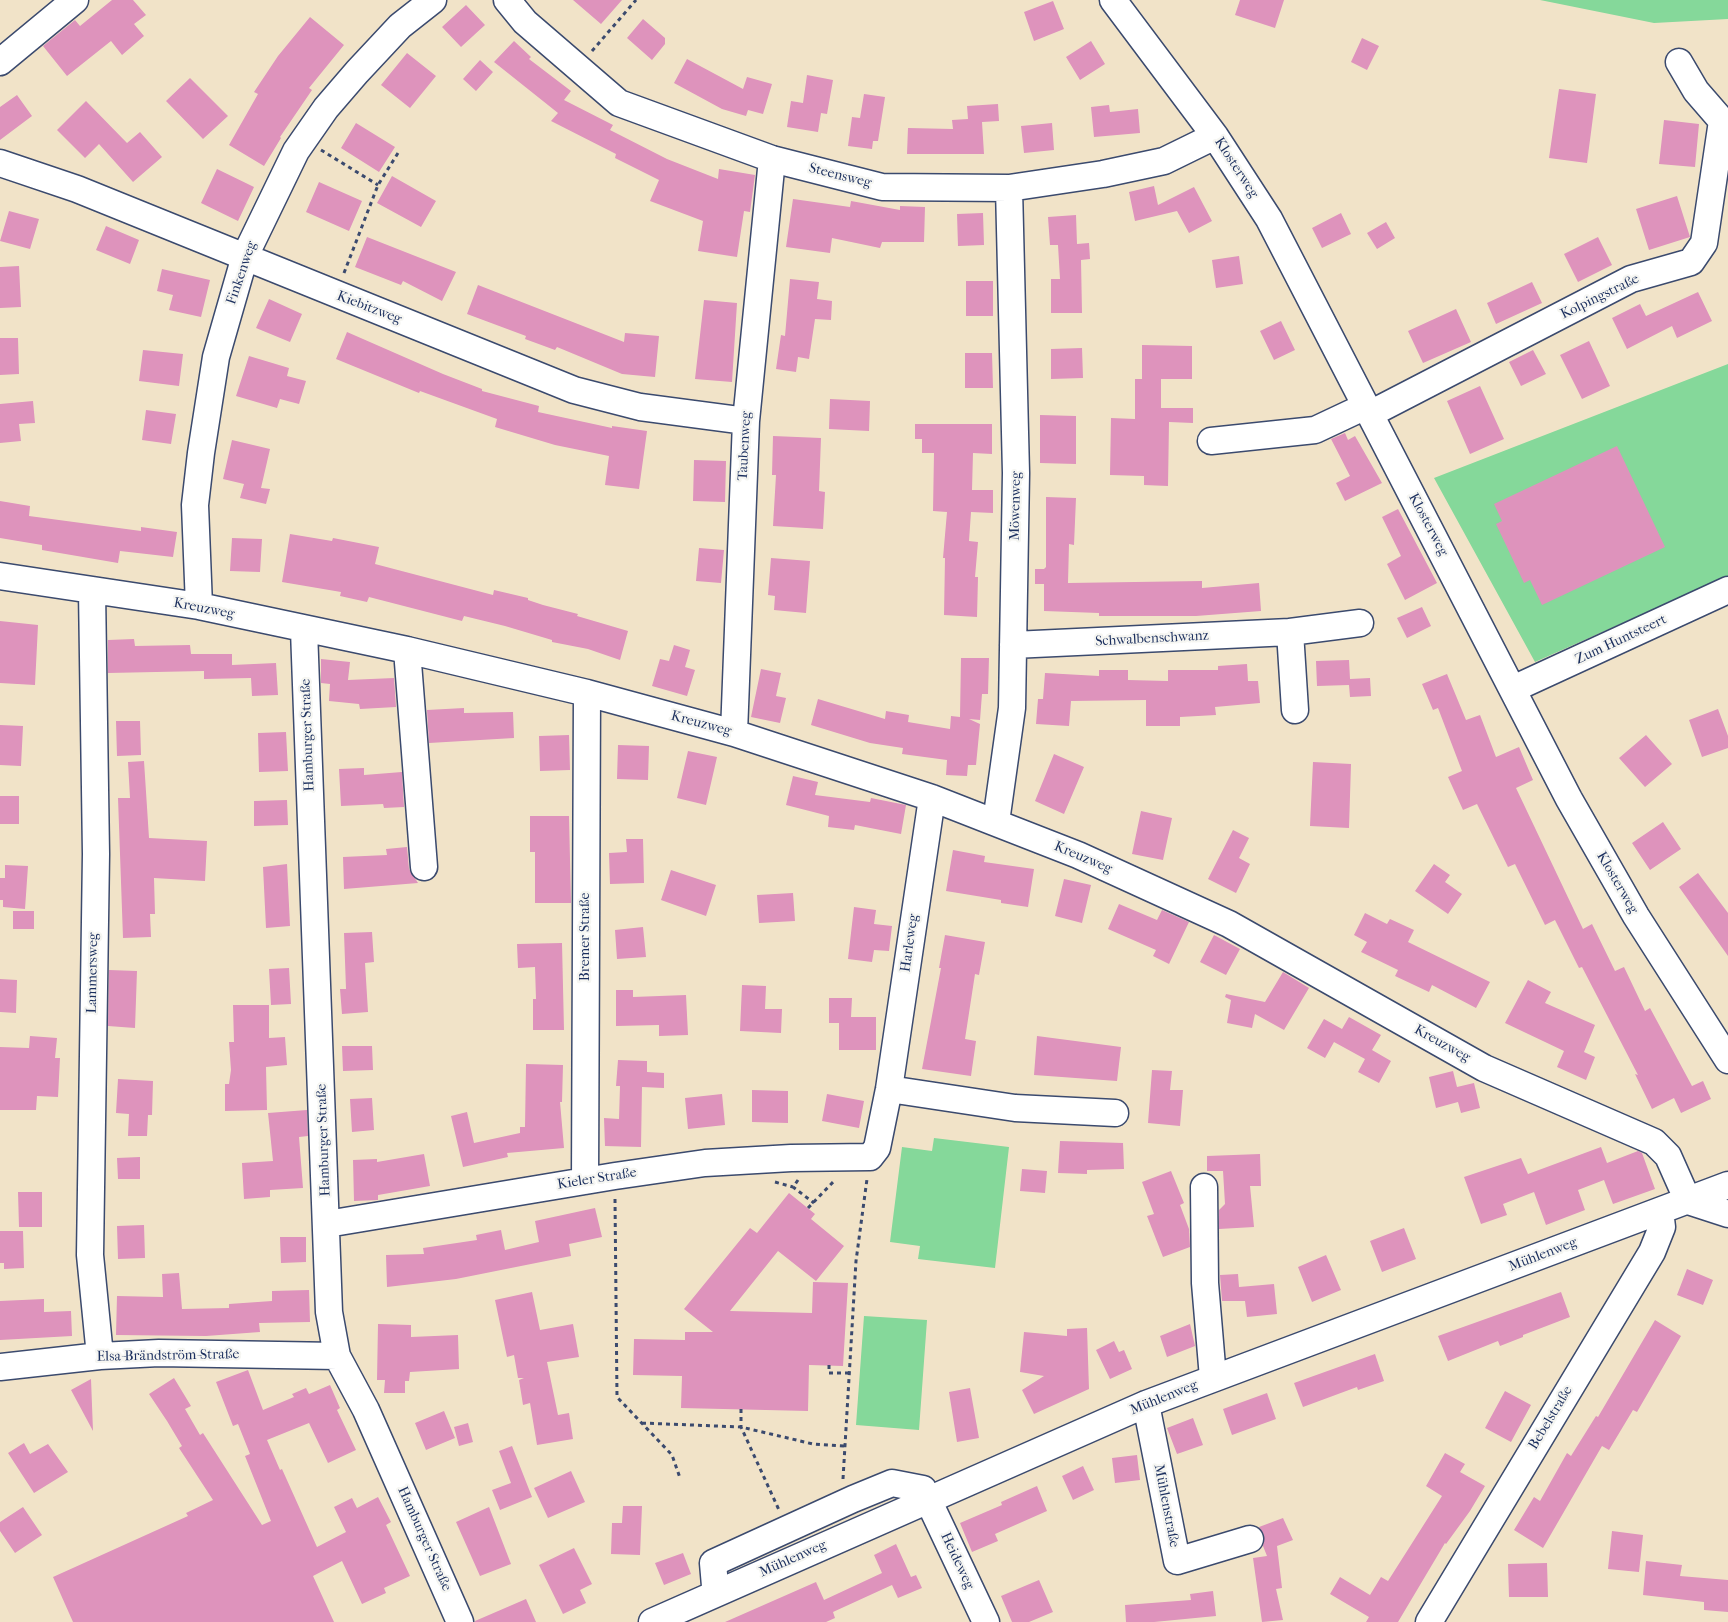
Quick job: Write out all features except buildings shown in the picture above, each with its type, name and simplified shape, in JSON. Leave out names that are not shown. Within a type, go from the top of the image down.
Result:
[{"type":"street","points":[[0,62],[75,0]]},
{"type":"street","name":"Finkenweg","points":[[200,606],[195,505],[201,453],[216,357],[245,256],[296,151],[326,108],[356,72],[400,26],[433,0]]},
{"type":"street","name":"Steensweg","points":[[507,0],[525,22],[619,103],[772,159],[882,187],[1009,188],[1103,174],[1164,160],[1216,136]]},
{"type":"street","name":"Klosterweg","points":[[1113,0],[1216,136],[1269,219],[1513,689],[1568,799],[1636,916],[1728,1060]]},
{"type":"street","name":"Kolpingstraße","points":[[1211,441],[1315,430],[1368,410],[1631,279],[1691,262],[1704,242],[1722,121],[1696,91],[1679,62]]},
{"type":"street","name":"Taubenweg","points":[[734,733],[746,421],[772,159]]},
{"type":"street","name":"Kiebitzweg","points":[[0,164],[77,189],[574,390],[640,407],[746,421]]},
{"type":"street","name":"Möwenweg","points":[[996,822],[1012,708],[1016,473],[1009,188]]},
{"type":"street","name":"Kreuzweg","points":[[0,576],[200,606],[304,630],[407,650],[588,693],[734,733],[932,798],[1078,855],[1228,924],[1484,1068],[1654,1142],[1668,1156],[1688,1201]]},
{"type":"street","name":"Zum Huntsteert","points":[[1513,689],[1728,590]]},
{"type":"street","name":"Lammersweg","points":[[92,591],[96,854],[90,1255],[100,1356]]},
{"type":"street","name":"Schwalbenschwanz","points":[[1013,645],[1290,632],[1360,623]]},
{"type":"street","name":"Hamburger Straße","points":[[304,630],[329,1312],[337,1356],[366,1410],[460,1622]]},
{"type":"street","points":[[1290,632],[1295,710]]},
{"type":"street","points":[[407,650],[424,867]]},
{"type":"street","name":"Bremer Straße","points":[[585,1181],[588,693]]},
{"type":"street","name":"Harleweg","points":[[870,1156],[877,1148],[889,1089],[932,798]]},
{"type":"street","points":[[889,1089],[1015,1108],[1115,1113]]},
{"type":"street","name":"Kieler Straße","points":[[327,1224],[615,1176],[705,1163],[870,1156]]},
{"type":"street","name":"Mühlenweg","points":[[652,1622],[1146,1404],[1728,1185]]},
{"type":"street","points":[[1204,1187],[1205,1282],[1213,1378]]},
{"type":"street","points":[[1688,1201],[1728,1214]]},
{"type":"street","name":"Bebelstraße","points":[[1429,1622],[1652,1252],[1662,1227],[1660,1211]]},
{"type":"street","name":"Elsa-Brändström-Straße","points":[[0,1367],[100,1356],[159,1353],[337,1356]]},
{"type":"street","name":"Mühlenstraße","points":[[1146,1404],[1177,1561],[1250,1539]]},
{"type":"street","points":[[718,1592],[715,1586],[713,1563],[853,1499],[892,1483],[923,1489],[930,1499]]},
{"type":"street","name":"Heideweg","points":[[930,1499],[986,1622]]},
{"type":"path","points":[[578,67],[636,0]]},
{"type":"path","points":[[304,139],[378,185]]},
{"type":"path","points":[[335,294],[378,185],[398,154]]},
{"type":"path","points":[[853,1499],[842,1478],[856,1261],[870,1156]]},
{"type":"path","points":[[615,1176],[617,1397],[672,1454],[680,1478]]},
{"type":"path","points":[[771,1181],[793,1187]]},
{"type":"path","points":[[808,1208],[817,1199]]},
{"type":"path","points":[[829,1365],[829,1373],[849,1373]]},
{"type":"path","points":[[741,1409],[741,1427],[788,1529]]},
{"type":"path","points":[[642,1423],[741,1427],[813,1444],[844,1446]]},
{"type":"green space","points":[[1540,0],[1728,0],[1728,19],[1654,23]]},
{"type":"green space","points":[[1728,364],[1728,576],[1535,662],[1434,478]]},
{"type":"green space","points":[[934,1138],[1009,1147],[995,1268],[918,1259],[920,1246],[890,1242],[902,1147],[932,1151]]},
{"type":"green space","points":[[864,1316],[927,1320],[919,1430],[856,1425]]}]
